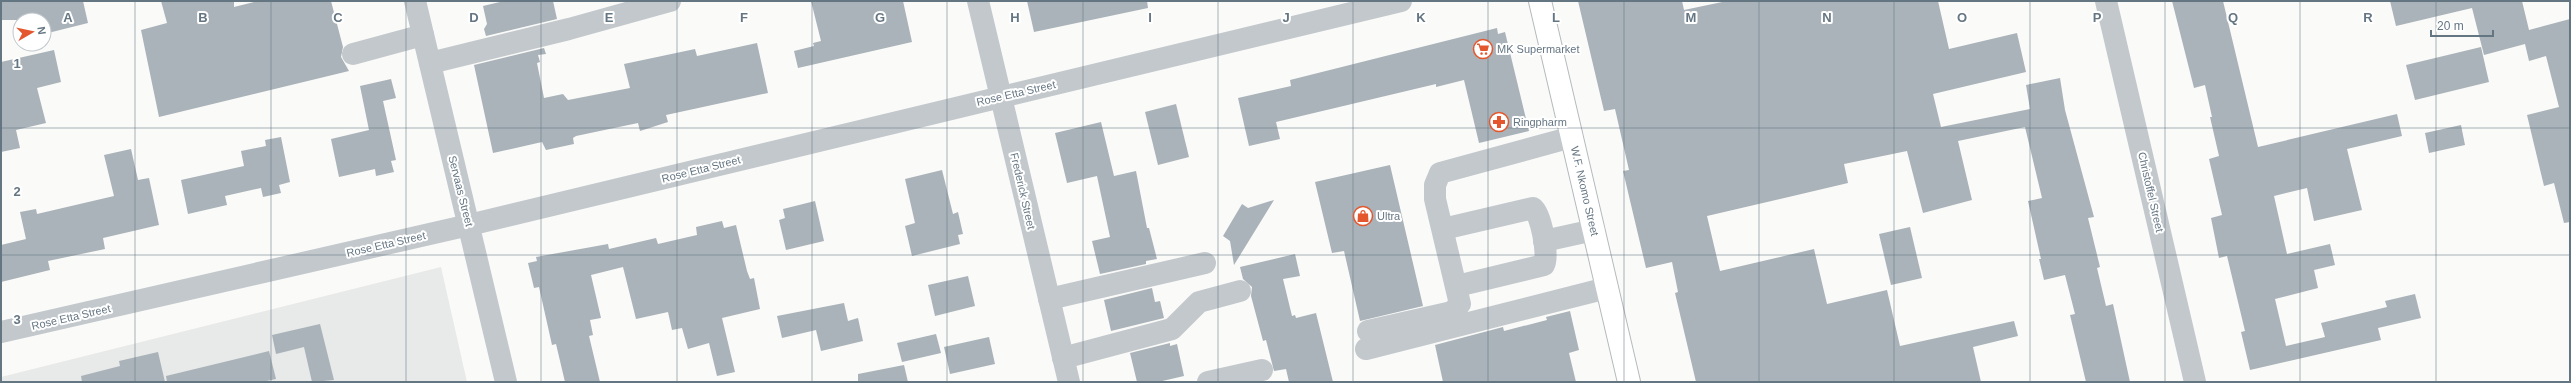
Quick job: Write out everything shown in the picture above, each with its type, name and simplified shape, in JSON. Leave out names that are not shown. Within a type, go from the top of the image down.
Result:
[{"type":"main road","name":"W.F. Nkomo Street","points":[[1540,1],[1629,382]]},
{"type":"street","name":"Servaas Street","points":[[415,1],[506,382]]},
{"type":"street","points":[[430,63],[569,29],[670,1]]},
{"type":"street","name":"Frederick Street","points":[[978,1],[1065,369]]},
{"type":"street","name":"Rose Etta Street","points":[[1,332],[469,225],[1401,1]]},
{"type":"street","name":"Christoffel Street","points":[[2106,1],[2196,382]]},
{"type":"street","points":[[353,54],[423,35]]},
{"type":"street","points":[[1572,137],[1440,173],[1435,185],[1435,199],[1457,286],[1460,304],[1452,312],[1367,340],[1607,288]]},
{"type":"street","points":[[1443,230],[1533,208],[1538,214],[1547,256],[1544,265],[1457,286]]},
{"type":"street","points":[[1544,241],[1594,230]]},
{"type":"street","points":[[1049,298],[1205,263]]},
{"type":"street","points":[[1065,369],[1172,329],[1199,302],[1240,291]]},
{"type":"street","points":[[1065,369],[1184,337]]},
{"type":"street","points":[[1208,382],[1262,370]]},
{"type":"shaded area","points":[[441,267],[467,382],[1,382],[1,377]]},
{"type":"building","points":[[1,1],[83,1],[88,23],[52,32],[52,12],[12,12],[12,20],[1,20]]},
{"type":"building","points":[[161,1],[234,1],[234,7],[258,1],[331,1],[343,47],[341,57],[349,71],[159,117],[141,30],[167,23]]},
{"type":"building","points":[[504,1],[553,1],[557,19],[486,36],[484,29],[487,24],[483,6]]},
{"type":"building","points":[[811,1],[903,1],[912,42],[798,68],[794,51],[814,46],[813,43],[821,41]]},
{"type":"building","points":[[1027,1],[1147,1],[1148,8],[1034,32]]},
{"type":"building","points":[[1578,1],[1682,1],[1684,10],[1727,1],[1938,1],[1949,49],[2017,33],[2026,72],[1933,94],[1941,127],[2030,109],[2026,85],[2060,78],[2065,110],[2094,217],[2088,218],[2100,267],[2097,268],[2106,306],[2113,304],[2130,382],[2086,382],[2070,315],[2075,314],[2065,275],[2044,280],[2039,259],[2041,259],[2028,201],[2042,198],[2025,127],[1958,141],[1972,200],[1923,213],[1907,151],[1844,164],[1848,183],[1707,216],[1720,271],[1814,249],[1827,304],[1887,290],[1900,346],[2014,321],[2018,336],[1973,347],[1981,382],[1696,382],[1675,293],[1678,292],[1672,262],[1646,268],[1623,171],[1629,170],[1615,109],[1604,111]]},
{"type":"building","points":[[2172,1],[2223,1],[2258,147],[2397,114],[2402,136],[2347,149],[2362,210],[2314,221],[2307,188],[2274,196],[2287,254],[2330,244],[2335,265],[2314,270],[2318,288],[2275,299],[2286,346],[2325,337],[2321,323],[2387,307],[2385,301],[2415,294],[2421,318],[2378,328],[2381,340],[2250,370],[2241,332],[2245,331],[2227,256],[2219,258],[2211,218],[2222,215],[2209,159],[2219,156],[2210,117],[2212,117],[2205,85],[2194,88]]},
{"type":"building","points":[[2390,1],[2522,1],[2529,30],[2570,19],[2570,222],[2564,223],[2554,183],[2544,186],[2527,115],[2559,107],[2546,56],[2529,61],[2525,44],[2484,55],[2472,8],[2396,26]]},
{"type":"building","points":[[1497,28],[1498,34],[1505,32],[1529,131],[1479,143],[1464,80],[1436,87],[1436,84],[1276,122],[1280,139],[1249,146],[1238,98],[1291,86],[1290,80]]},
{"type":"building","points":[[757,43],[768,93],[666,115],[668,122],[640,131],[638,123],[576,136],[573,138],[574,144],[546,150],[542,142],[493,153],[474,65],[544,48],[546,54],[538,55],[540,62],[537,63],[544,98],[563,94],[568,100],[630,88],[624,64],[695,49],[697,56]]},
{"type":"building","points":[[2481,47],[2489,82],[2415,100],[2406,65]]},
{"type":"building","points":[[54,50],[61,82],[37,88],[46,123],[16,130],[20,148],[1,152],[1,62],[45,52],[52,52]]},
{"type":"building","points":[[391,79],[396,98],[383,101],[396,160],[391,161],[394,172],[376,176],[375,169],[339,177],[331,139],[369,130],[360,86]]},
{"type":"building","points":[[1176,104],[1189,157],[1158,165],[1145,112]]},
{"type":"building","points":[[1101,122],[1114,176],[1136,171],[1147,228],[1149,228],[1157,259],[1146,261],[1146,264],[1100,274],[1092,241],[1110,237],[1097,176],[1067,183],[1055,133]]},
{"type":"building","points":[[2461,125],[2465,145],[2429,153],[2425,133]]},
{"type":"building","points":[[281,137],[290,182],[279,185],[281,193],[263,197],[261,188],[225,196],[227,205],[188,214],[181,180],[244,166],[241,151],[266,146],[265,140]]},
{"type":"building","points":[[131,149],[138,180],[149,178],[159,225],[103,238],[105,249],[48,261],[50,270],[1,282],[1,245],[26,239],[20,212],[36,209],[37,214],[114,196],[104,155]]},
{"type":"building","name":"Ultra","points":[[1390,165],[1423,306],[1360,321],[1344,251],[1332,253],[1315,182]]},
{"type":"building","points":[[942,170],[953,214],[958,212],[963,234],[958,235],[960,244],[912,256],[905,226],[915,223],[905,179]]},
{"type":"building","points":[[1274,200],[1234,265],[1230,241],[1223,236],[1242,204],[1248,208]]},
{"type":"building","points":[[815,201],[824,241],[786,250],[779,220],[785,218],[783,209]]},
{"type":"building","points":[[722,221],[724,228],[736,225],[747,271],[750,279],[754,278],[760,309],[722,318],[735,372],[717,376],[709,343],[688,349],[682,328],[672,330],[668,312],[636,319],[623,267],[591,275],[601,318],[590,320],[593,335],[589,336],[600,382],[565,382],[556,344],[552,345],[539,287],[534,288],[528,263],[537,261],[536,257],[608,244],[609,249],[656,238],[658,244],[697,235],[696,227]]},
{"type":"building","points":[[1910,227],[1922,278],[1891,285],[1879,234]]},
{"type":"building","points":[[1295,254],[1300,276],[1283,279],[1292,316],[1295,315],[1296,318],[1316,313],[1333,382],[1289,382],[1286,369],[1274,371],[1266,340],[1263,341],[1251,296],[1252,287],[1243,279],[1240,267]]},
{"type":"building","points":[[968,276],[975,306],[935,316],[928,285]]},
{"type":"building","points":[[1152,288],[1155,302],[1160,301],[1164,318],[1111,331],[1104,300]]},
{"type":"building","points":[[844,303],[848,321],[858,318],[863,341],[821,351],[816,330],[782,338],[777,316]]},
{"type":"building","points":[[1570,311],[1579,350],[1569,353],[1576,382],[1443,382],[1435,345],[1503,327],[1504,331],[1547,320],[1546,317]]},
{"type":"building","points":[[320,324],[334,380],[312,382],[304,347],[276,354],[272,335]]},
{"type":"building","points":[[936,334],[941,353],[902,362],[897,343]]},
{"type":"building","points":[[989,337],[995,364],[950,374],[944,347]]},
{"type":"building","points":[[1170,343],[1170,346],[1177,344],[1184,376],[1158,382],[1137,382],[1130,353]]},
{"type":"building","points":[[269,351],[276,379],[262,382],[167,382],[166,376]]},
{"type":"building","points":[[158,352],[165,382],[82,382],[81,376],[120,366],[119,361]]},
{"type":"building","points":[[904,365],[908,382],[858,382],[858,374]]},
{"type":"place","name":"MK Supermarket","points":[[1483,49]]},
{"type":"place","name":"Ringpharm","points":[[1499,122]]},
{"type":"place","name":"Ultra","points":[[1363,216]]}]
